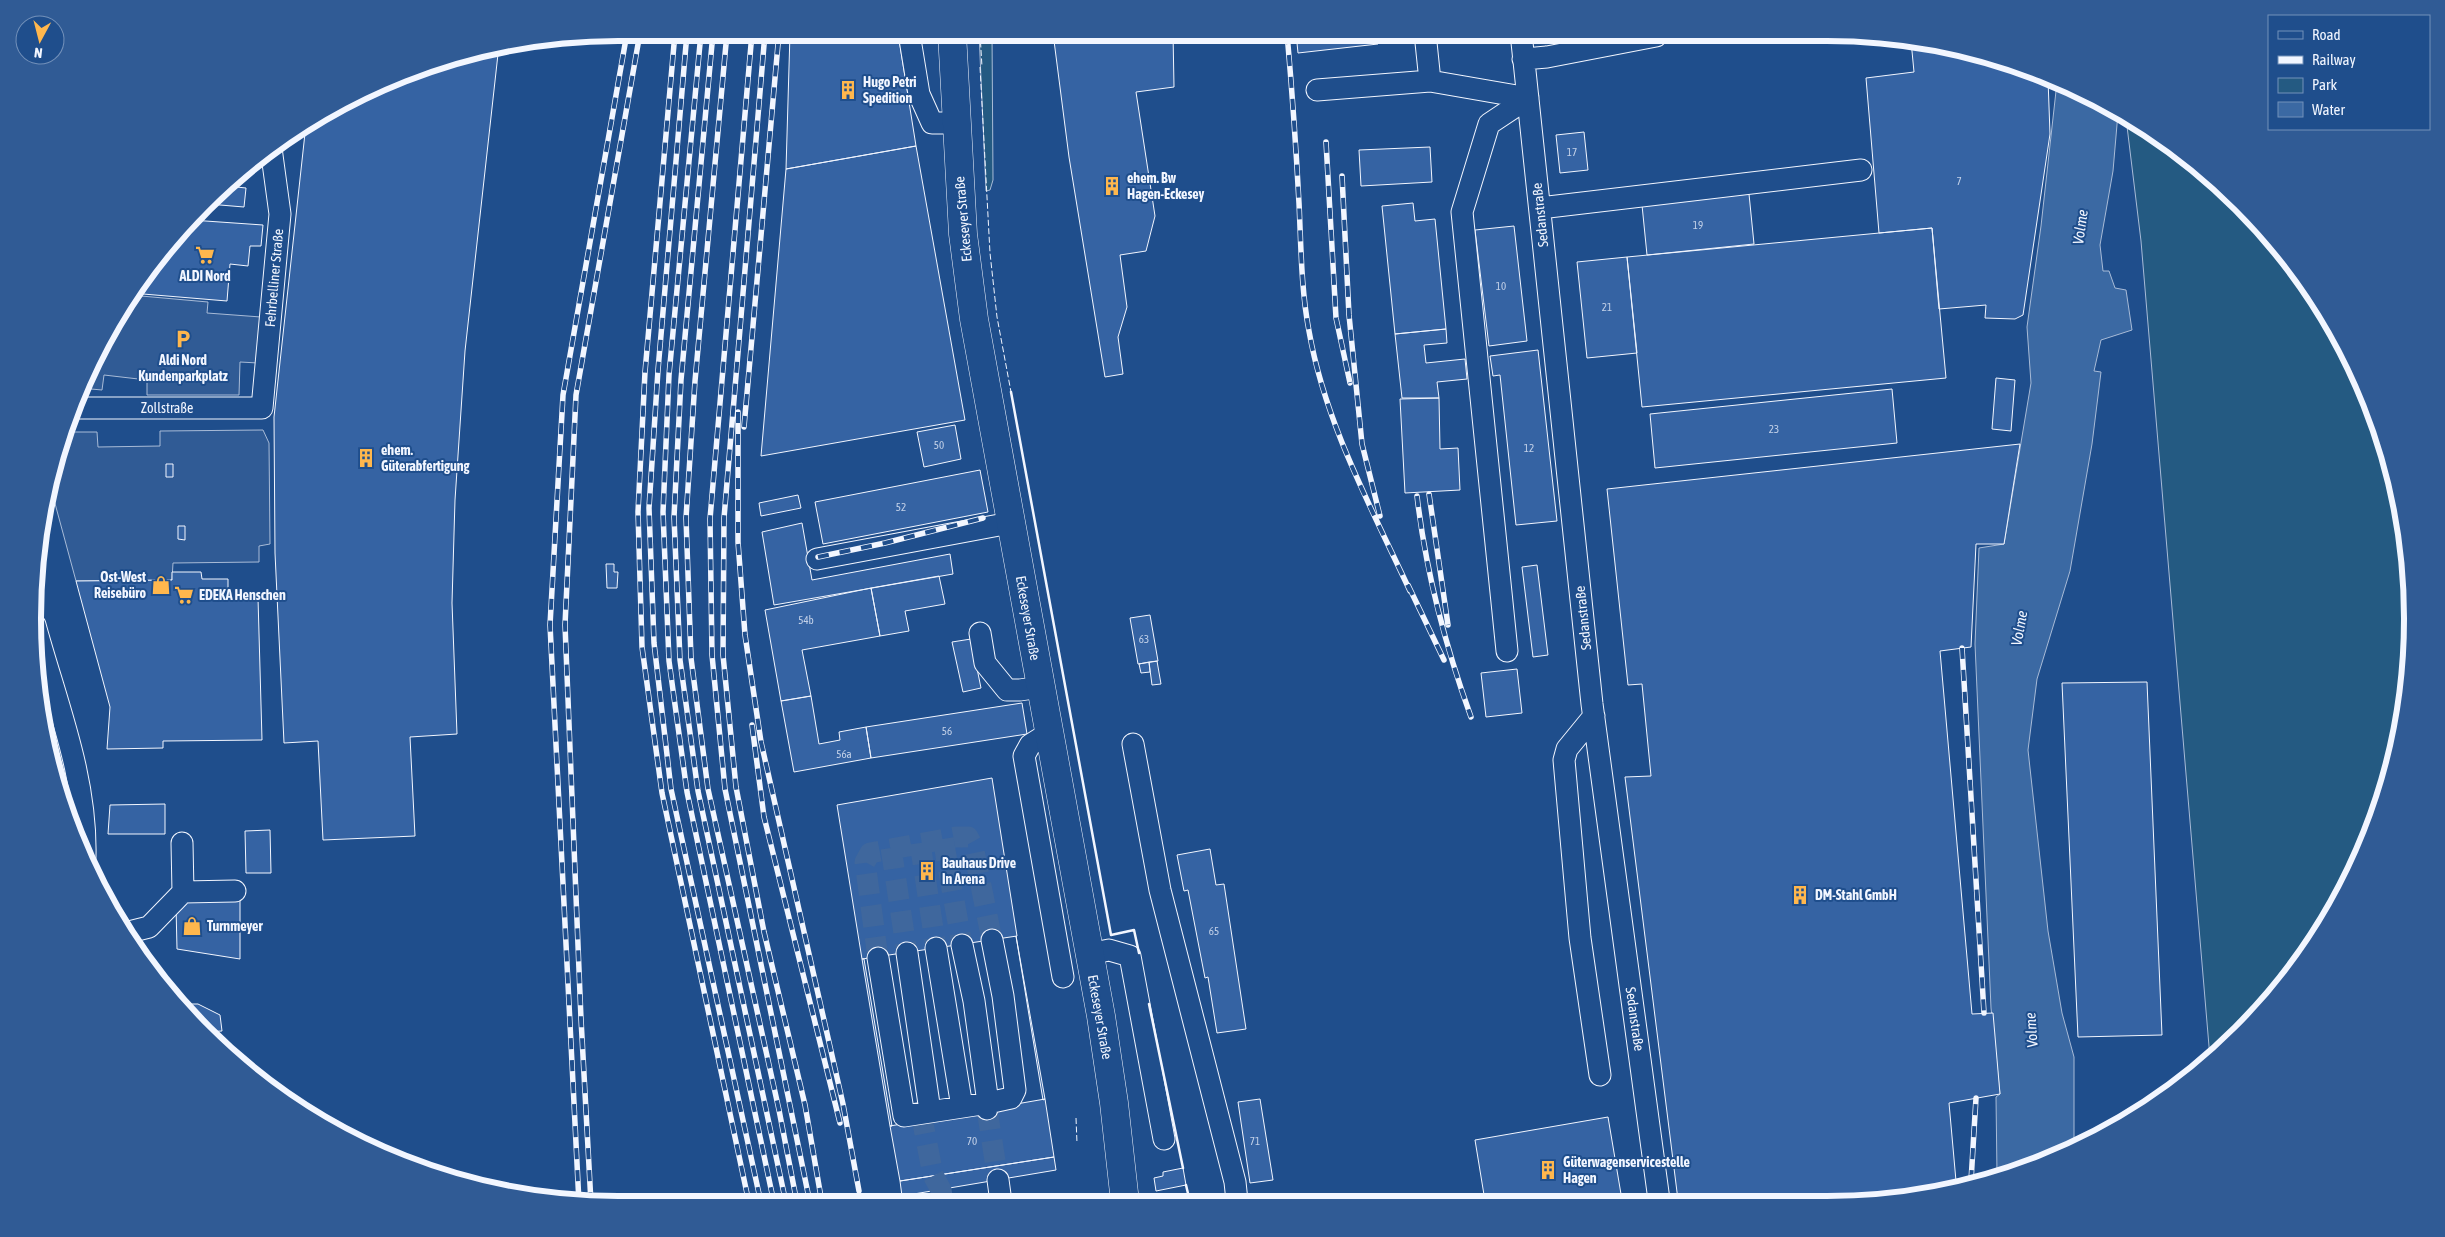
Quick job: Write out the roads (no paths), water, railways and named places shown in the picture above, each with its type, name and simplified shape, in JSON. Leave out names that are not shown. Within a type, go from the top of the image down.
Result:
[{"type":"main road","name":"Eckeseyer Straße","points":[[952,41],[963,234],[974,319],[1088,947],[1114,1102],[1124,1196]]},
{"type":"street","points":[[910,41],[919,94],[932,123],[957,123]]},
{"type":"street","points":[[1426,41],[1430,81]]},
{"type":"street","name":"Sedanstraße","points":[[1521,41],[1594,716],[1658,1196]]},
{"type":"street","points":[[1523,59],[1547,57],[1630,41]]},
{"type":"street","points":[[1317,90],[1430,81],[1528,98]]},
{"type":"street","points":[[1507,651],[1462,212],[1489,124],[1528,98]]},
{"type":"street","name":"Fehrbelliner Straße","points":[[262,408],[280,214],[271,158]]},
{"type":"street","points":[[1540,208],[1861,170]]},
{"type":"street","name":"Zollstraße","points":[[81,408],[262,408]]},
{"type":"street","points":[[817,559],[1010,523]]},
{"type":"street","points":[[980,633],[985,663],[1007,690],[1040,687]]},
{"type":"street","points":[[42,647],[78,776],[84,838]]},
{"type":"street","points":[[1594,716],[1567,749],[1564,760],[1580,938],[1600,1075]]},
{"type":"street","points":[[1049,733],[1030,745],[1024,756],[1063,977]]},
{"type":"street","points":[[1133,744],[1160,890],[1235,1182],[1236,1196]]},
{"type":"street","points":[[182,843],[183,892]]},
{"type":"street","points":[[134,930],[149,926],[183,892],[235,891]]},
{"type":"street","points":[[1056,934],[1088,947],[1130,956],[1164,1139]]},
{"type":"street","points":[[878,958],[904,1116],[962,1106],[987,1106],[1011,1098],[1015,1090],[1003,996],[992,940]]},
{"type":"street","points":[[962,944],[974,1001],[987,1106]]},
{"type":"street","points":[[936,948],[962,1106]]},
{"type":"street","points":[[907,953],[930,1111]]},
{"type":"street","points":[[998,1180],[1000,1196]]},
{"type":"water","name":"Volme","points":[[2056,89],[2117,120],[2113,171],[2100,245],[2103,271],[2109,271],[2115,288],[2126,290],[2132,330],[2101,340],[2094,371],[2101,372],[2092,444],[2070,571],[2037,679],[2028,750],[2048,931],[2062,1013],[2074,1057],[2074,1140],[2047,1152],[1997,1170],[1996,1097],[2000,1094],[1991,1008],[1975,644],[1979,548],[2004,544],[2031,383],[2027,327],[2041,226]]},
{"type":"tunnel","points":[[878,958],[865,862],[870,853],[956,837],[968,837],[973,846],[992,940]]},
{"type":"tunnel","points":[[943,839],[962,945]]},
{"type":"tunnel","points":[[920,843],[936,948]]},
{"type":"tunnel","points":[[891,848],[907,953]]},
{"type":"tunnel","points":[[987,1109],[998,1180]]},
{"type":"tunnel","points":[[921,1113],[933,1175],[942,1196]]},
{"type":"railway","points":[[579,1195],[550,625],[563,395],[626,41]]},
{"type":"railway","points":[[591,1195],[581,1019],[565,625],[576,395],[639,41]]},
{"type":"railway","points":[[674,41],[645,372],[638,512],[642,647],[662,793],[748,1196]]},
{"type":"railway","points":[[686,41],[658,370],[649,508],[654,643],[671,789],[759,1196]]},
{"type":"railway","points":[[700,41],[669,375],[663,512],[669,661],[687,792],[773,1196]]},
{"type":"railway","points":[[712,41],[681,380],[674,517],[680,660],[698,791],[785,1196]]},
{"type":"railway","points":[[726,41],[695,381],[686,518],[691,658],[708,789],[779,1110],[796,1196]]},
{"type":"railway","points":[[751,41],[710,519],[712,655],[725,789],[809,1196]]},
{"type":"railway","points":[[764,41],[724,518],[723,655],[736,787],[764,932],[805,1105],[821,1196]]},
{"type":"railway","points":[[744,427],[778,41]]},
{"type":"railway","points":[[1288,41],[1297,160],[1303,283],[1306,315],[1316,365],[1326,399],[1351,464],[1410,591]]},
{"type":"railway","points":[[1326,142],[1336,318],[1350,383]]},
{"type":"railway","points":[[1342,176],[1349,315],[1362,444],[1380,516]]},
{"type":"railway","points":[[738,412],[738,542],[745,635],[761,742],[843,1104],[859,1191]]},
{"type":"railway","points":[[1429,494],[1448,625]]},
{"type":"railway","points":[[1417,496],[1431,581],[1445,636],[1471,717]]},
{"type":"railway","points":[[818,557],[885,543],[983,518]]},
{"type":"railway","points":[[1408,585],[1444,660]]},
{"type":"railway","points":[[1962,648],[1984,1013]]},
{"type":"railway","points":[[752,725],[764,817],[840,1123]]},
{"type":"railway","points":[[1971,1177],[1976,1098]]},
{"type":"place","name":"Hugo Petri Spedition","points":[[848,90]]},
{"type":"place","name":"ehem. Bw Hagen-Eckesey","points":[[1112,186]]},
{"type":"place","name":"ALDI Nord","points":[[205,255]]},
{"type":"place","name":"Aldi Nord Kundenparkplatz","points":[[183,339]]},
{"type":"place","name":"ehem. Güterabfertigung","points":[[366,458]]},
{"type":"place","name":"Ost-West Reisebüro","points":[[161,585]]},
{"type":"place","name":"EDEKA Henschen","points":[[184,595]]},
{"type":"place","name":"Bauhaus Drive In Arena","points":[[927,871]]},
{"type":"place","name":"DM-Stahl GmbH","points":[[1800,895]]},
{"type":"place","name":"Turnmeyer","points":[[192,926]]},
{"type":"place","name":"Güterwagenservicestelle Hagen","points":[[1548,1170]]}]
